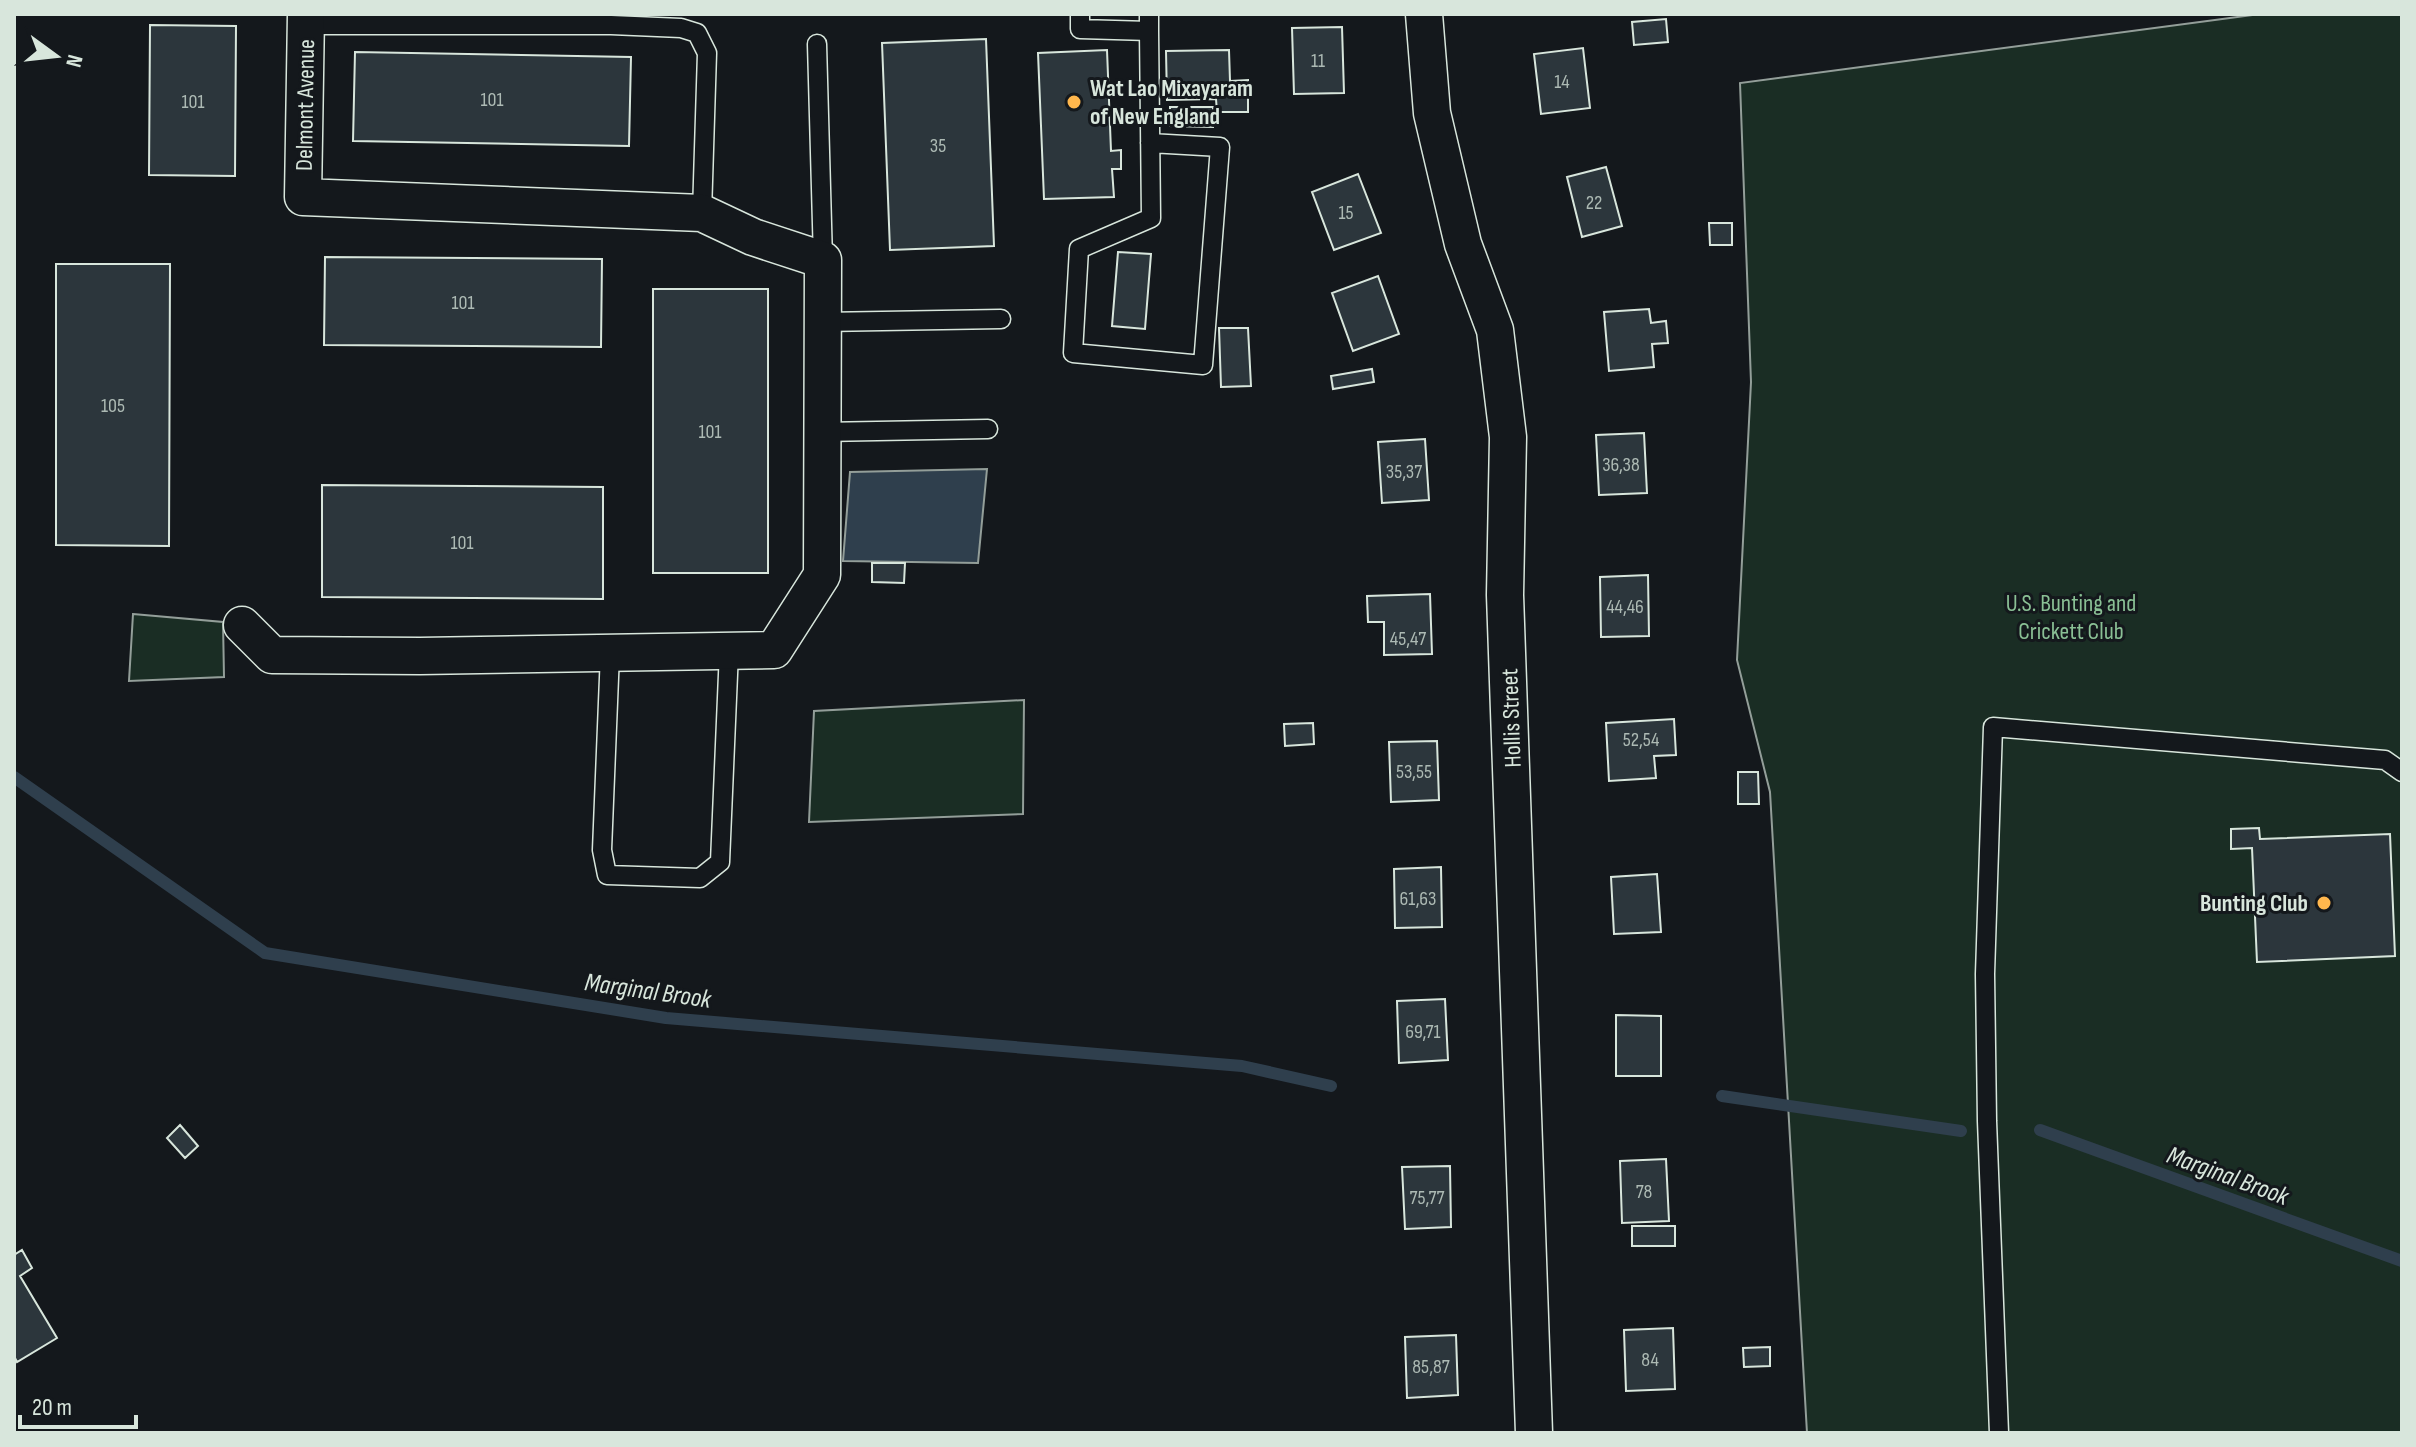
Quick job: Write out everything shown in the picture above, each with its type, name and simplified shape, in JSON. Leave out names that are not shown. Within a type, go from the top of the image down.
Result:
[{"type":"street","name":"Hollis Street","points":[[1424,14],[1432,113],[1463,244],[1495,330],[1508,437],[1505,595],[1534,1433]]},
{"type":"street","name":"Delmont Avenue","points":[[306,19],[303,197],[702,213]]},
{"type":"street","points":[[242,625],[272,655],[774,650],[822,575],[823,260],[753,237],[702,213]]},
{"type":"lane","points":[[1080,14],[1080,29],[1149,22],[1150,143],[1151,218],[1079,249],[1073,353],[1203,365],[1220,147],[1150,143]]},
{"type":"lane","points":[[306,19],[611,25],[681,28],[697,33],[707,53],[702,213]]},
{"type":"lane","points":[[817,44],[823,260]]},
{"type":"lane","points":[[823,322],[1001,319]]},
{"type":"lane","points":[[822,432],[988,429]]},
{"type":"lane","points":[[610,653],[602,850],[607,875],[700,878],[720,862],[729,651]]},
{"type":"lane","points":[[1999,1433],[1987,1121],[1985,974],[1993,727],[2385,760],[2402,772]]},
{"type":"green space","name":"U.S. Bunting and Crickett Club","points":[[2260,14],[2402,14],[2402,1433],[1807,1433],[1770,792],[1737,660],[1751,382],[1740,83]]},
{"type":"green space","points":[[133,614],[223,622],[224,677],[129,681]]},
{"type":"green space","points":[[1024,700],[1023,814],[809,822],[814,711]]},
{"type":"water","points":[[987,469],[978,563],[843,561],[850,472]]},
{"type":"building","points":[[1666,19],[1668,42],[1634,45],[1632,22]]},
{"type":"building","points":[[150,25],[236,26],[235,176],[149,175]]},
{"type":"building","points":[[1342,27],[1344,93],[1294,94],[1292,28]]},
{"type":"building","points":[[986,39],[994,246],[890,250],[882,43]]},
{"type":"building","points":[[1583,48],[1590,108],[1541,114],[1534,54]]},
{"type":"building","name":"Wat Lao Mixayaram of New England","points":[[1107,50],[1111,151],[1121,150],[1121,169],[1112,169],[1114,197],[1044,199],[1038,53]]},
{"type":"building","points":[[1229,50],[1230,81],[1248,80],[1248,112],[1217,112],[1216,99],[1167,100],[1166,51]]},
{"type":"building","points":[[355,52],[631,57],[629,146],[353,141]]},
{"type":"building","points":[[1170,107],[1213,107],[1213,127],[1170,126]]},
{"type":"building","points":[[1606,167],[1622,226],[1582,237],[1567,177]]},
{"type":"building","points":[[1358,174],[1381,233],[1334,250],[1312,192]]},
{"type":"building","points":[[1709,223],[1732,223],[1732,245],[1710,245]]},
{"type":"building","points":[[1118,252],[1151,254],[1145,329],[1112,326]]},
{"type":"building","points":[[325,257],[602,259],[601,347],[324,345]]},
{"type":"building","points":[[56,264],[170,264],[169,546],[56,545]]},
{"type":"building","points":[[1378,276],[1399,334],[1353,351],[1332,293]]},
{"type":"building","points":[[653,289],[768,289],[768,573],[653,573]]},
{"type":"building","points":[[1649,309],[1651,323],[1666,321],[1668,343],[1652,344],[1654,367],[1609,371],[1604,312]]},
{"type":"building","points":[[1219,328],[1248,328],[1251,386],[1221,387]]},
{"type":"building","points":[[1372,369],[1374,382],[1333,389],[1331,376]]},
{"type":"building","points":[[1644,433],[1647,493],[1599,495],[1596,435]]},
{"type":"building","points":[[1425,439],[1429,500],[1382,503],[1378,442]]},
{"type":"building","points":[[322,485],[603,487],[603,599],[322,597]]},
{"type":"building","points":[[872,563],[905,563],[904,583],[872,582]]},
{"type":"building","points":[[1648,575],[1649,636],[1601,637],[1600,577]]},
{"type":"building","points":[[1430,594],[1432,654],[1384,655],[1384,622],[1368,622],[1367,596]]},
{"type":"building","points":[[1674,719],[1676,755],[1654,756],[1656,778],[1609,781],[1606,723]]},
{"type":"building","points":[[1313,723],[1314,744],[1285,746],[1284,724]]},
{"type":"building","points":[[1437,741],[1439,800],[1391,802],[1389,742]]},
{"type":"building","points":[[1738,772],[1758,772],[1759,804],[1738,804]]},
{"type":"building","name":"Bunting Club","points":[[2259,828],[2260,839],[2390,834],[2395,956],[2257,962],[2252,848],[2231,849],[2231,829]]},
{"type":"building","points":[[1441,867],[1442,927],[1395,928],[1394,869]]},
{"type":"building","points":[[1657,874],[1661,932],[1614,934],[1611,877]]},
{"type":"building","points":[[1445,999],[1448,1060],[1399,1063],[1397,1001]]},
{"type":"building","points":[[1616,1015],[1661,1016],[1661,1076],[1616,1076]]},
{"type":"building","points":[[180,1125],[198,1146],[185,1158],[167,1138]]},
{"type":"building","points":[[1666,1159],[1669,1221],[1622,1223],[1620,1161]]},
{"type":"building","points":[[1450,1166],[1451,1227],[1405,1229],[1402,1167]]},
{"type":"building","points":[[1632,1226],[1675,1226],[1675,1246],[1632,1246]]},
{"type":"building","points":[[22,1250],[32,1268],[20,1276],[57,1338],[17,1362],[14,1356],[14,1255]]},
{"type":"building","points":[[1673,1328],[1675,1389],[1626,1391],[1624,1330]]},
{"type":"building","points":[[1456,1335],[1458,1395],[1407,1398],[1405,1337]]},
{"type":"building","points":[[1770,1347],[1770,1366],[1744,1367],[1743,1348]]},
{"type":"waterway","name":"Marginal Brook","points":[[14,777],[265,953],[666,1018],[1242,1066],[1331,1086]]},
{"type":"waterway","name":"Marginal Brook","points":[[1722,1096],[1961,1131]]},
{"type":"waterway","name":"Marginal Brook","points":[[2040,1130],[2402,1261]]},
{"type":"place","name":"Wat Lao Mixayaram of New England","points":[[1074,102]]},
{"type":"place","name":"Bunting Club","points":[[2324,903]]}]
